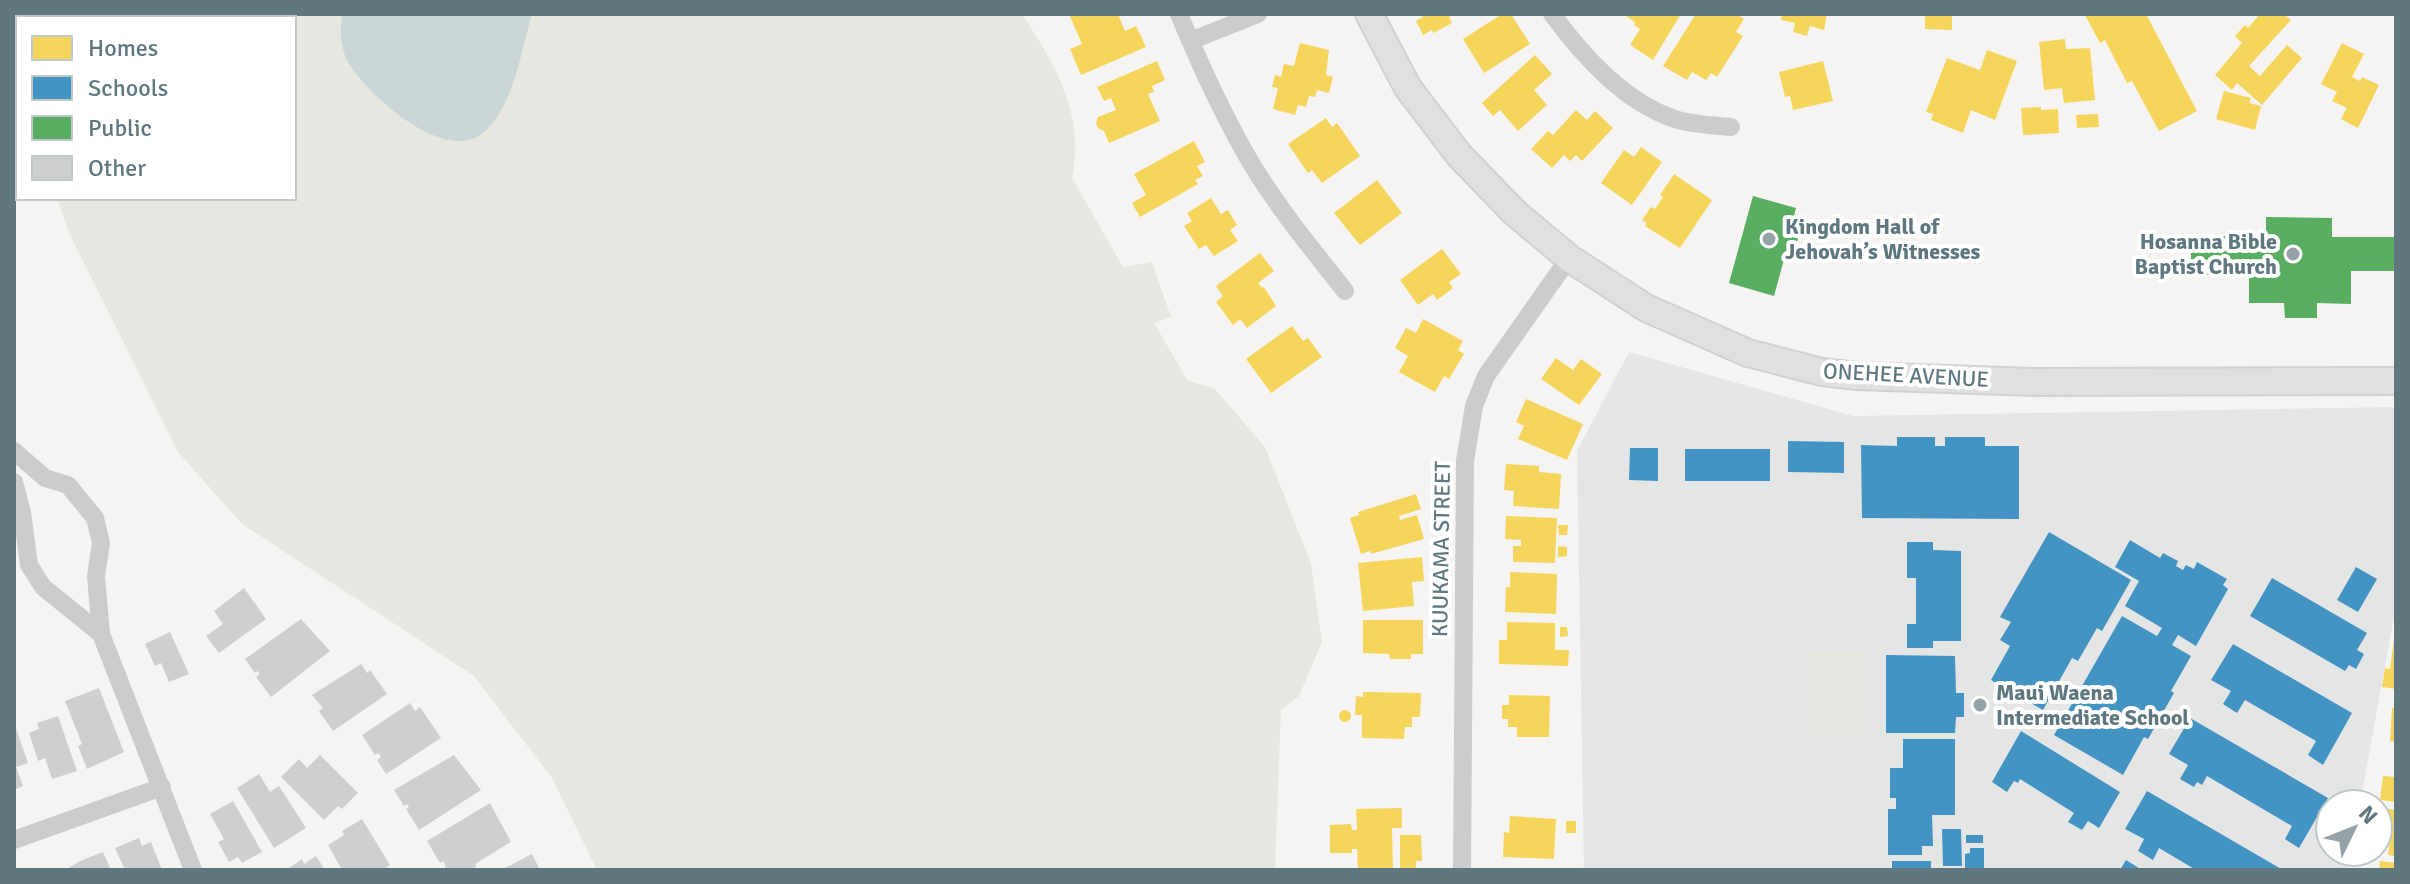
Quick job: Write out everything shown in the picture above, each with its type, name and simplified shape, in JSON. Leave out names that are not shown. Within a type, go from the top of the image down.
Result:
[{"type":"street","points":[[1179,14],[1207,83],[1251,163],[1279,207],[1345,291]]},
{"type":"street","points":[[1190,41],[1258,14]]},
{"type":"street","name":"ONEHEE AVENUE","points":[[1369,14],[1408,88],[1459,155],[1515,213],[1569,258],[1646,308],[1748,353],[1822,372],[2035,382],[2396,381]]},
{"type":"street","points":[[1552,14],[1597,68],[1635,98],[1675,119],[1731,127]]},
{"type":"street","name":"KUUKAMA STREET","points":[[1462,870],[1465,461],[1474,406],[1486,376],[1569,258]]},
{"type":"street","points":[[14,451],[45,478],[68,485],[95,518],[101,543],[96,576],[101,634],[193,870]]},
{"type":"street","points":[[14,482],[22,512],[29,565],[43,587],[101,634]]},
{"type":"street","points":[[14,840],[162,787]]},
{"type":"shaded area","points":[[14,14],[1022,14],[1065,92],[1074,133],[1072,178],[1123,267],[1152,262],[1171,317],[1154,323],[1188,381],[1214,388],[1265,447],[1311,563],[1322,642],[1299,696],[1281,710],[1275,870],[597,870],[552,778],[474,676],[242,524],[178,452],[70,235],[58,200],[296,200],[296,16],[16,16],[16,83]]},
{"type":"shaded area","points":[[342,14],[532,14],[515,77],[494,122],[483,133],[467,140],[448,140],[408,122],[357,76],[345,56],[341,38]]},
{"type":"shaded area","name":"Maui Waena Intermediate School","points":[[1629,352],[1853,416],[2396,407],[2396,605],[2363,788],[2314,788],[2314,868],[2348,870],[1584,870],[1577,451]]},
{"type":"shaded area","points":[[1806,651],[1866,651],[1866,735],[1806,735]]},
{"type":"building: Homes","points":[[1069,14],[1118,14],[1125,31],[1136,26],[1146,47],[1081,75],[1070,49],[1082,44]]},
{"type":"building: Homes","points":[[1421,14],[1455,14],[1449,17],[1452,23],[1423,35],[1416,21],[1423,17]]},
{"type":"building: Homes","points":[[1502,14],[1511,14],[1530,44],[1484,73],[1463,39]]},
{"type":"building: Homes","points":[[1623,14],[1681,14],[1653,60],[1630,45],[1640,29]]},
{"type":"building: Homes","points":[[1696,14],[1736,14],[1744,19],[1736,32],[1743,36],[1717,77],[1711,73],[1706,80],[1692,72],[1687,80],[1663,66]]},
{"type":"building: Homes","points":[[1782,14],[1827,14],[1824,30],[1810,26],[1807,36],[1793,32],[1795,23],[1781,20]]},
{"type":"building: Homes","points":[[1925,14],[1952,14],[1952,30],[1925,29]]},
{"type":"building: Homes","points":[[2087,14],[2146,14],[2197,111],[2159,131],[2132,81],[2127,83],[2105,40],[2100,43]]},
{"type":"building: Homes","points":[[2260,14],[2283,14],[2291,20],[2249,66],[2260,76],[2287,45],[2302,58],[2262,105],[2237,83],[2232,90],[2215,75],[2242,43],[2235,36],[2245,25],[2248,28]]},
{"type":"building: Homes","points":[[2065,39],[2066,49],[2090,48],[2095,100],[2064,103],[2062,88],[2044,90],[2039,42]]},
{"type":"building: Homes","points":[[1300,43],[1329,50],[1326,75],[1333,77],[1329,93],[1317,90],[1315,97],[1309,96],[1306,107],[1298,105],[1295,115],[1273,109],[1278,88],[1272,87],[1275,75],[1281,77],[1284,64],[1294,66]]},
{"type":"building: Homes","points":[[2342,43],[2364,54],[2352,77],[2360,81],[2362,77],[2379,85],[2358,128],[2341,119],[2347,108],[2332,101],[2337,92],[2321,84]]},
{"type":"building: Homes","points":[[1987,50],[2017,61],[1995,120],[1971,110],[1963,133],[1931,120],[1933,114],[1926,112],[1947,58],[1980,70]]},
{"type":"building: Homes","points":[[1535,55],[1552,74],[1534,90],[1547,105],[1518,131],[1500,110],[1493,116],[1482,103]]},
{"type":"building: Homes","points":[[1157,61],[1165,80],[1152,86],[1154,92],[1148,94],[1160,121],[1109,143],[1096,123],[1098,117],[1116,110],[1111,98],[1104,101],[1097,87]]},
{"type":"building: Homes","points":[[1823,61],[1833,101],[1793,110],[1790,96],[1785,97],[1779,72]]},
{"type":"building: Homes","points":[[2224,91],[2251,98],[2249,103],[2261,106],[2255,130],[2216,119]]},
{"type":"building: Homes","points":[[2041,107],[2041,110],[2058,109],[2059,133],[2023,135],[2021,108]]},
{"type":"building: Homes","points":[[1576,110],[1587,120],[1595,111],[1613,128],[1582,161],[1576,155],[1570,161],[1564,155],[1552,168],[1531,149],[1548,131],[1553,135]]},
{"type":"building: Homes","points":[[2098,114],[2099,127],[2077,128],[2076,115]]},
{"type":"building: Homes","points":[[1326,118],[1332,127],[1337,123],[1360,156],[1322,183],[1312,170],[1308,173],[1288,144]]},
{"type":"building: Homes","points":[[1194,141],[1205,162],[1197,166],[1203,176],[1195,180],[1198,184],[1140,217],[1132,203],[1146,195],[1134,174]]},
{"type":"building: Homes","points":[[1641,147],[1662,162],[1632,205],[1601,183],[1624,150],[1634,157]]},
{"type":"building: Homes","points":[[1674,174],[1712,200],[1680,248],[1645,226],[1647,223],[1642,220],[1651,207],[1655,209]]},
{"type":"building: Homes","points":[[1377,180],[1402,213],[1360,245],[1334,213]]},
{"type":"building: Homes","points":[[1211,198],[1221,214],[1228,210],[1237,225],[1230,230],[1238,241],[1214,256],[1206,245],[1199,249],[1184,226],[1192,221],[1187,213]]},
{"type":"building: Homes","points":[[1442,249],[1461,274],[1449,282],[1453,288],[1437,300],[1433,294],[1418,305],[1400,280]]},
{"type":"building: Homes","points":[[1260,253],[1274,271],[1258,283],[1276,306],[1247,328],[1240,319],[1233,325],[1216,302],[1223,296],[1216,286]]},
{"type":"building: Homes","points":[[1423,319],[1463,341],[1458,350],[1464,354],[1449,379],[1444,376],[1435,392],[1399,372],[1408,356],[1395,348],[1406,328],[1416,333]]},
{"type":"building: Homes","points":[[1292,326],[1303,341],[1308,338],[1322,357],[1271,393],[1246,359]]},
{"type":"building: Homes","points":[[1556,358],[1573,370],[1581,359],[1602,374],[1579,405],[1541,379]]},
{"type":"building: Homes","points":[[1526,399],[1583,424],[1567,460],[1518,439],[1524,426],[1516,422]]},
{"type":"building: Homes","points":[[1506,464],[1539,466],[1539,472],[1561,474],[1559,509],[1513,506],[1514,491],[1504,490]]},
{"type":"building: Homes","points":[[1416,494],[1421,509],[1399,516],[1400,520],[1417,515],[1424,539],[1361,554],[1350,518],[1359,515],[1358,512]]},
{"type":"building: Homes","points":[[1506,516],[1557,518],[1555,563],[1513,562],[1513,546],[1521,546],[1521,540],[1505,539]]},
{"type":"building: Homes","points":[[1558,525],[1568,525],[1567,535],[1559,535]]},
{"type":"building: Homes","points":[[1558,546],[1567,547],[1567,556],[1558,557]]},
{"type":"building: Homes","points":[[1422,557],[1424,581],[1412,582],[1414,606],[1363,611],[1358,563]]},
{"type":"building: Homes","points":[[1510,572],[1557,574],[1556,614],[1505,612]]},
{"type":"building: Homes","points":[[1363,620],[1423,620],[1423,654],[1411,654],[1411,659],[1390,659],[1389,654],[1363,653]]},
{"type":"building: Homes","points":[[1507,622],[1555,623],[1555,650],[1569,650],[1568,666],[1499,664],[1499,640],[1507,640]]},
{"type":"building: Homes","points":[[1560,627],[1567,627],[1568,636],[1560,637]]},
{"type":"building: Homes","points":[[2394,639],[2396,689],[2382,687],[2385,668],[2390,669]]},
{"type":"building: Homes","points":[[1363,692],[1421,693],[1420,717],[1412,717],[1412,727],[1405,727],[1404,739],[1362,738],[1362,715],[1355,715],[1356,696],[1363,697]]},
{"type":"building: Homes","points":[[1509,695],[1550,696],[1549,737],[1517,737],[1517,727],[1508,727],[1508,719],[1502,719],[1502,705],[1509,705]]},
{"type":"building: Homes","points":[[2392,708],[2396,709],[2396,742],[2390,741]]},
{"type":"building: Homes","points":[[1340,711],[1350,711],[1350,721],[1340,721]]},
{"type":"building: Homes","points":[[2383,776],[2396,777],[2396,802],[2394,788],[2382,788]]},
{"type":"building: Homes","points":[[1402,808],[1402,828],[1392,828],[1393,870],[1358,870],[1357,849],[1352,849],[1352,853],[1330,853],[1330,825],[1351,824],[1352,830],[1357,830],[1356,809]]},
{"type":"building: Homes","points":[[2394,810],[2396,810],[2394,856]]},
{"type":"building: Homes","points":[[1510,816],[1556,819],[1554,859],[1503,857],[1504,832],[1509,833]]},
{"type":"building: Homes","points":[[1566,821],[1576,821],[1576,833],[1566,833]]},
{"type":"building: Homes","points":[[1400,835],[1421,835],[1422,861],[1416,861],[1416,870],[1400,870]]},
{"type":"building: Homes","points":[[2396,863],[2396,870],[2379,870],[2394,868]]},
{"type":"building: Schools","points":[[1897,437],[1935,437],[1935,446],[1945,446],[1945,437],[1985,437],[1985,446],[2019,446],[2019,519],[1862,518],[1861,445],[1897,446]]},
{"type":"building: Schools","points":[[1788,441],[1844,442],[1844,473],[1788,472]]},
{"type":"building: Schools","points":[[1630,448],[1658,448],[1658,481],[1629,480]]},
{"type":"building: Schools","points":[[1685,449],[1770,449],[1770,481],[1685,481]]},
{"type":"building: Schools","points":[[2049,532],[2131,580],[2102,631],[2097,628],[2078,661],[2072,658],[2043,710],[1991,680],[2010,646],[2000,640],[2011,622],[2000,617]]},
{"type":"building: Schools","points":[[2130,540],[2160,558],[2163,553],[2178,561],[2176,566],[2183,570],[2186,565],[2194,569],[2197,562],[2227,579],[2223,585],[2228,589],[2196,646],[2178,635],[2172,645],[2191,656],[2148,739],[2144,737],[2123,775],[2054,735],[2122,616],[2157,636],[2162,628],[2125,606],[2139,581],[2115,567]]},
{"type":"building: Schools","points":[[1907,542],[1933,542],[1933,550],[1961,551],[1961,641],[1933,641],[1933,648],[1907,648],[1907,624],[1916,624],[1916,578],[1907,578]]},
{"type":"building: Schools","points":[[2356,567],[2377,579],[2358,612],[2337,600]]},
{"type":"building: Schools","points":[[2272,578],[2367,633],[2357,650],[2364,654],[2356,669],[2349,665],[2345,671],[2250,616]]},
{"type":"building: Schools","points":[[2233,644],[2352,713],[2323,765],[2308,755],[2316,741],[2245,700],[2237,713],[2223,704],[2231,691],[2211,680]]},
{"type":"building: Schools","points":[[1886,655],[1955,656],[1956,693],[1964,693],[1964,717],[1956,717],[1955,733],[1886,733]]},
{"type":"building: Schools","points":[[2190,718],[2314,790],[2314,822],[2299,848],[2285,839],[2292,826],[2207,776],[2202,785],[2197,782],[2194,787],[2180,779],[2188,765],[2169,754]]},
{"type":"building: Schools","points":[[2021,731],[2120,792],[2099,828],[2088,821],[2082,830],[2068,822],[2074,813],[2020,779],[2018,783],[2014,781],[2007,792],[1992,782]]},
{"type":"building: Schools","points":[[1903,739],[1955,739],[1955,815],[1932,815],[1933,846],[1922,846],[1922,855],[1888,855],[1888,809],[1896,809],[1896,798],[1890,798],[1890,768],[1903,768]]},
{"type":"building: Schools","points":[[2147,791],[2283,870],[2196,870],[2159,848],[2153,860],[2138,851],[2144,839],[2125,829]]},
{"type":"building: Schools","points":[[1942,829],[1961,829],[1962,866],[1943,866]]},
{"type":"building: Schools","points":[[1966,835],[1983,835],[1983,843],[1966,843]]},
{"type":"building: Schools","points":[[1970,848],[1984,848],[1984,869],[1965,869],[1965,854],[1970,853]]},
{"type":"building: Schools","points":[[2126,860],[2142,870],[2120,870]]},
{"type":"building: Schools","points":[[1892,861],[1931,861],[1931,870],[1892,870]]},
{"type":"building: Public","name":"Kingdom Hall of Jehovah’s Witnesses","points":[[1753,196],[1796,208],[1792,224],[1801,226],[1794,254],[1786,252],[1774,296],[1729,283]]},
{"type":"building: Public","name":"Hosanna Bible Baptist Church","points":[[2266,217],[2332,218],[2332,237],[2396,237],[2396,271],[2351,271],[2351,304],[2317,303],[2317,318],[2285,318],[2284,303],[2249,303],[2249,275],[2191,275],[2191,236],[2266,236]]},
{"type":"building: Other","points":[[244,588],[266,619],[219,653],[206,636],[223,624],[214,611]]},
{"type":"building: Other","points":[[301,619],[330,651],[271,697],[256,677],[260,674],[255,673],[245,659]]},
{"type":"building: Other","points":[[170,632],[189,674],[169,682],[161,663],[155,666],[145,644]]},
{"type":"building: Other","points":[[361,664],[367,673],[370,670],[387,694],[333,731],[319,711],[323,708],[312,695]]},
{"type":"building: Other","points":[[99,688],[124,752],[87,769],[78,746],[82,744],[65,701]]},
{"type":"building: Other","points":[[410,703],[415,711],[420,707],[441,738],[386,774],[377,760],[381,757],[378,753],[375,755],[362,735]]},
{"type":"building: Other","points":[[58,716],[77,771],[52,779],[45,758],[38,761],[29,733],[39,729],[37,723]]},
{"type":"building: Other","points":[[14,723],[28,763],[16,767],[23,786],[14,790]]},
{"type":"building: Other","points":[[320,755],[358,793],[342,809],[338,806],[324,820],[281,777],[299,759],[307,768]]},
{"type":"building: Other","points":[[454,755],[481,790],[419,830],[406,809],[409,807],[407,804],[404,806],[394,790]]},
{"type":"building: Other","points":[[259,774],[270,792],[279,786],[306,828],[274,848],[237,788]]},
{"type":"building: Other","points":[[233,801],[262,852],[242,863],[238,857],[229,862],[218,842],[224,839],[210,814]]},
{"type":"building: Other","points":[[490,803],[511,842],[470,870],[446,870],[444,861],[440,863],[427,841]]},
{"type":"building: Other","points":[[362,819],[390,865],[383,870],[342,870],[328,845],[344,835],[342,831]]},
{"type":"building: Other","points":[[139,838],[142,846],[151,842],[162,870],[125,870],[115,848]]},
{"type":"building: Other","points":[[103,852],[111,870],[65,870],[80,861]]},
{"type":"building: Other","points":[[532,854],[540,870],[501,870]]},
{"type":"building: Other","points":[[316,856],[325,870],[286,870],[302,859],[304,864]]},
{"type":"place","name":"Kingdom Hall of Jehovah’s Witnesses","points":[[1769,239]]},
{"type":"place","name":"Hosanna Bible Baptist Church","points":[[2293,254]]},
{"type":"place","name":"Maui Waena Intermediate School","points":[[1980,705]]}]
